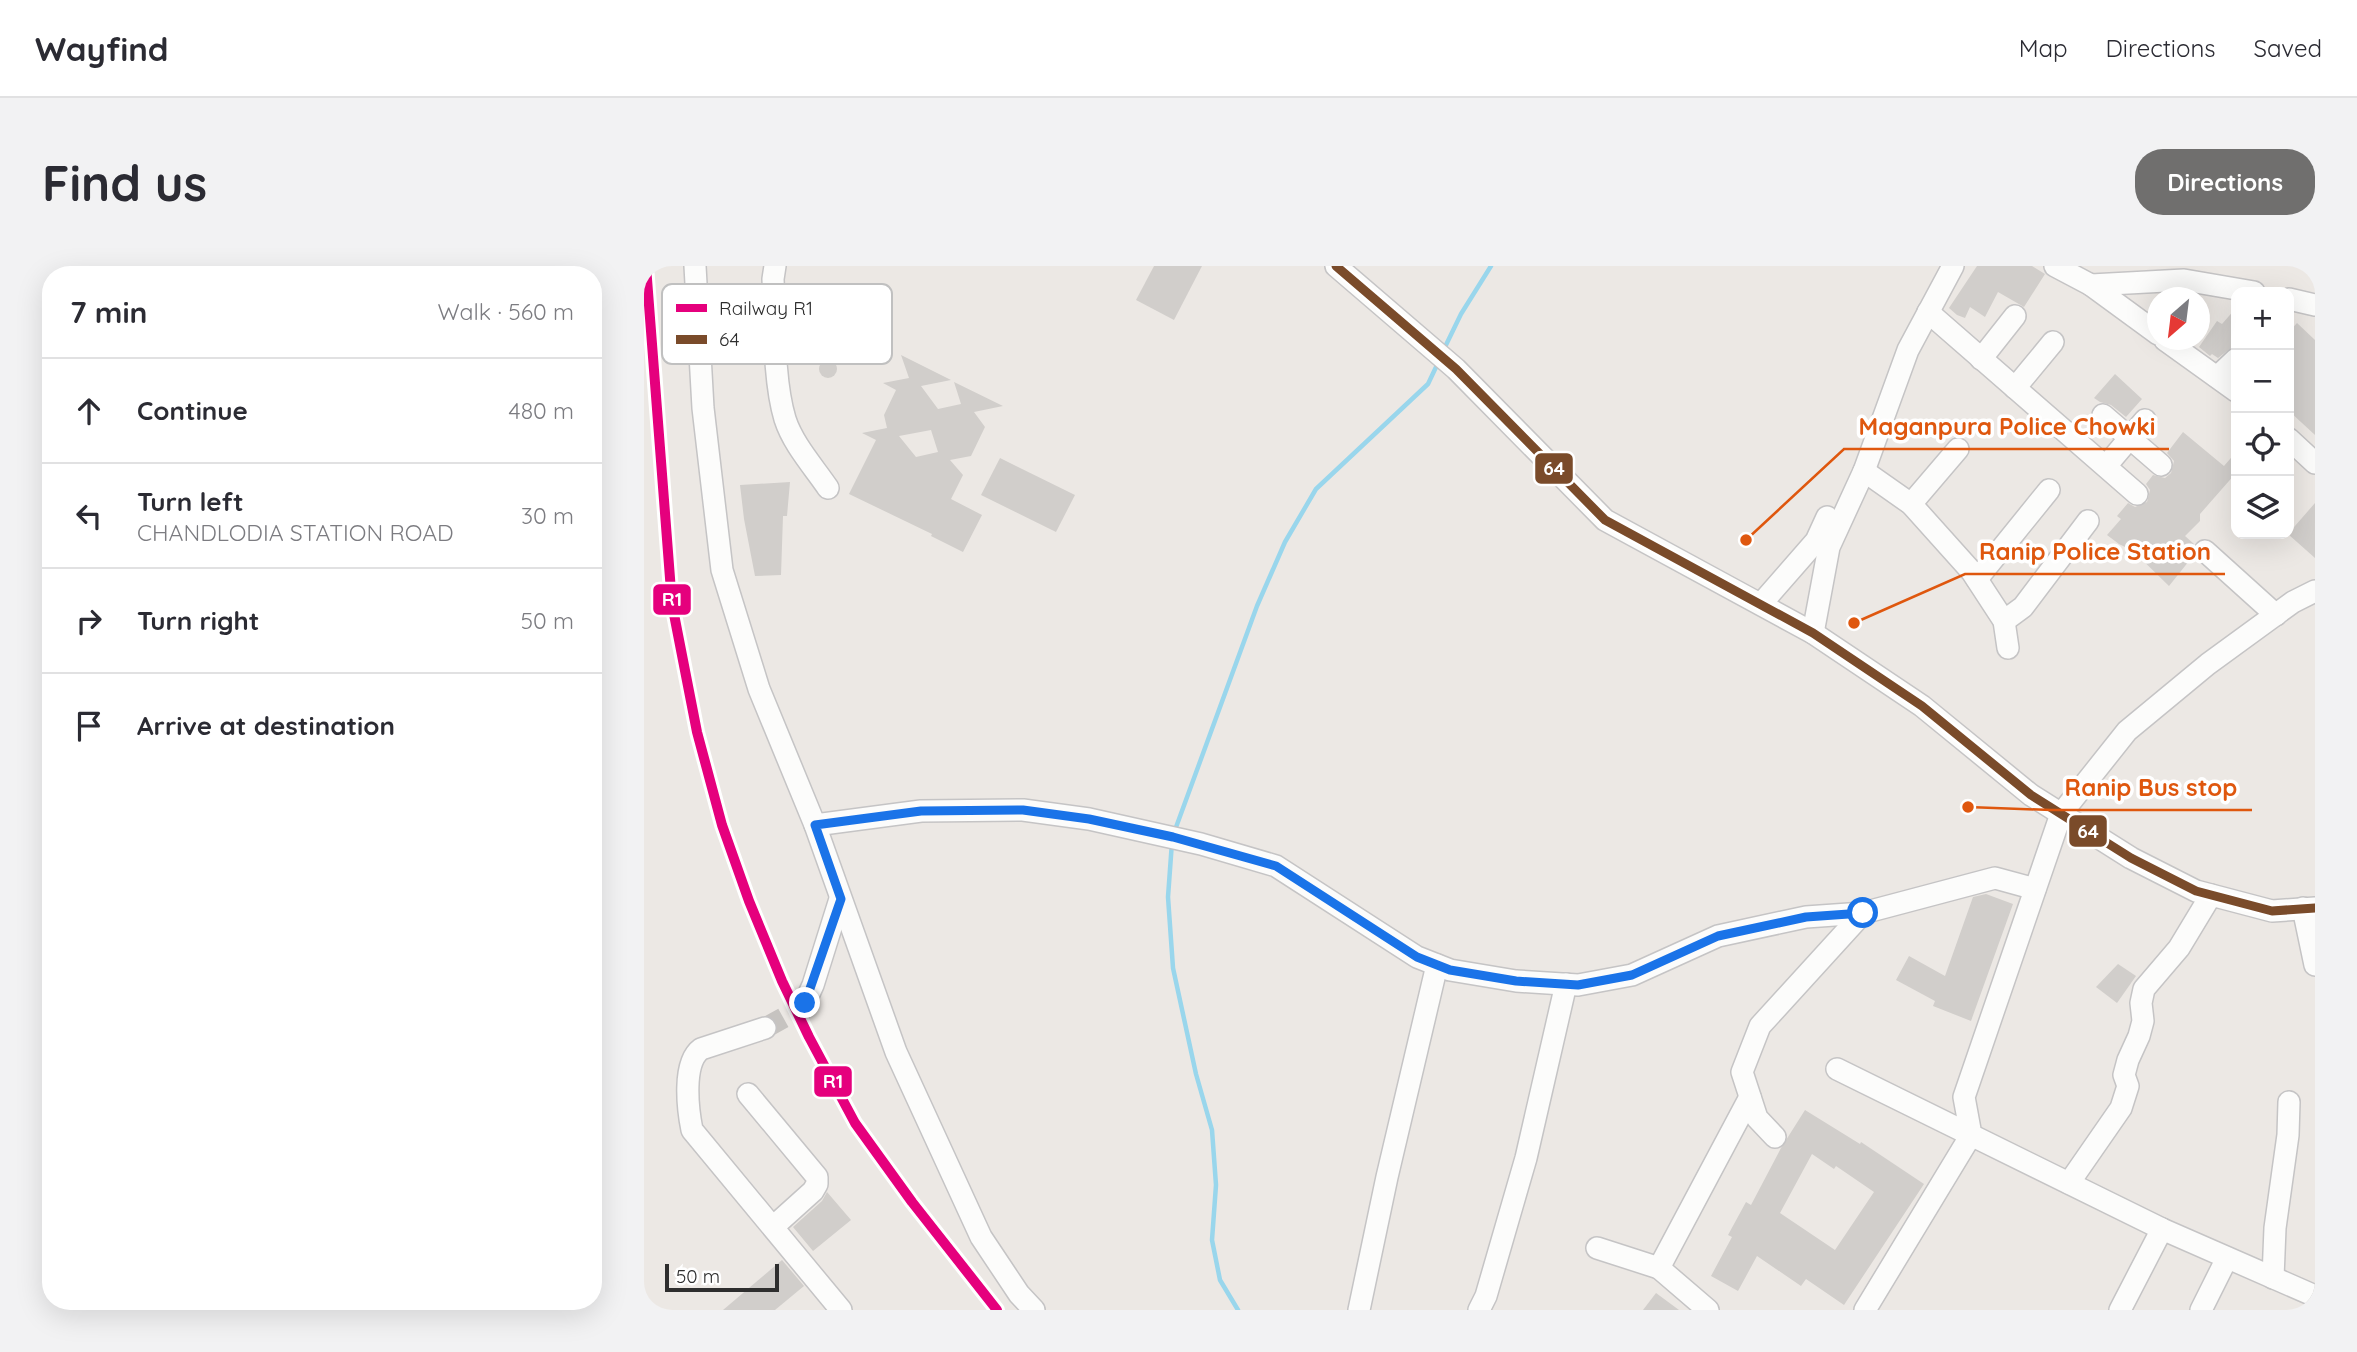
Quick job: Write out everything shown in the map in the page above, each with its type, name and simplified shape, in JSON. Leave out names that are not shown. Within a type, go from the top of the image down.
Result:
[{"type":"street","points":[[695,266],[696,284]]},
{"type":"street","points":[[773,284],[775,266]]},
{"type":"street","points":[[1336,266],[1456,369],[1605,520],[1813,634],[1922,706],[2031,795],[2131,858],[2196,891],[2272,911],[2309,908],[2315,965]]},
{"type":"street","points":[[1761,604],[1816,541],[1851,466],[1896,344],[1937,266]]},
{"type":"street","points":[[1813,634],[1829,547],[1864,471],[1908,350],[1952,266]]},
{"type":"street","points":[[2055,266],[2091,285],[2147,326]]},
{"type":"street","points":[[2091,285],[2184,280],[2231,288]]},
{"type":"street","points":[[1928,312],[2137,494]]},
{"type":"street","points":[[1981,359],[2015,316]]},
{"type":"street","points":[[2015,388],[2053,342]]},
{"type":"street","points":[[2179,350],[2231,387]]},
{"type":"street","points":[[701,364],[722,570],[759,689],[815,825],[896,1052],[981,1237],[1019,1294],[1034,1310]]},
{"type":"street","points":[[777,364],[785,420],[799,447],[828,488]]},
{"type":"street","points":[[2217,377],[2231,364]]},
{"type":"street","points":[[2102,415],[2161,465]]},
{"type":"street","points":[[2106,467],[2145,420]]},
{"type":"street","points":[[2294,444],[2315,463]]},
{"type":"street","points":[[1912,504],[1958,449]]},
{"type":"street","points":[[1864,471],[1912,504],[1977,579],[2004,621],[2008,648]]},
{"type":"street","points":[[1977,579],[2049,490]]},
{"type":"street","points":[[2004,621],[2022,607],[2088,521]]},
{"type":"street","points":[[2205,551],[2276,615]]},
{"type":"street","points":[[1865,1310],[1971,1135],[1964,1097],[2061,814],[2127,731],[2208,664],[2276,615],[2315,591]]},
{"type":"street","points":[[815,825],[921,811],[1023,810],[1089,819],[1182,839],[1276,866],[1417,957],[1450,970],[1516,981],[1578,985],[1632,975],[1718,936],[1806,917],[1863,913],[1995,878],[2035,889]]},
{"type":"street","points":[[2069,1183],[2121,1108],[2128,1086],[2124,1075],[2143,1021],[2141,1003],[2144,989],[2179,948],[2211,895]]},
{"type":"street","points":[[803,1007],[813,985],[841,899]]},
{"type":"street","points":[[1775,1137],[1757,1118],[1742,1072],[1760,1026],[1863,913]]},
{"type":"street","points":[[1359,1310],[1437,965]]},
{"type":"street","points":[[1479,1310],[1486,1296],[1526,1158],[1566,984]]},
{"type":"street","points":[[765,1028],[696,1053],[689,1076],[687,1104],[692,1130],[841,1310]]},
{"type":"street","points":[[1837,1069],[2162,1229],[2315,1297],[2308,1310]]},
{"type":"street","points":[[748,1094],[817,1177],[813,1191],[773,1227]]},
{"type":"street","points":[[1658,1268],[1750,1097]]},
{"type":"street","points":[[2273,1278],[2274,1228],[2288,1135],[2289,1102]]},
{"type":"street","points":[[2120,1310],[2162,1229]]},
{"type":"street","points":[[1597,1248],[1658,1268],[1708,1310]]},
{"type":"street","points":[[2201,1310],[2227,1258]]},
{"type":"building","points":[[1154,266],[1202,266],[1174,320],[1136,300]]},
{"type":"building","points":[[1977,266],[2032,266],[2045,274],[2024,307],[1998,292],[1985,317],[1970,307],[1965,318],[1949,308]]},
{"type":"building","points":[[2231,314],[2231,348],[2218,358],[2203,350],[2210,350],[2210,331],[2217,321],[2222,324]]},
{"type":"building","points":[[2297,323],[2315,340],[2315,435],[2294,416],[2294,326]]},
{"type":"building","points":[[901,355],[951,380],[921,386],[938,409],[961,404],[954,382],[1003,406],[974,412],[985,427],[971,456],[950,460],[963,475],[951,499],[982,515],[963,552],[849,494],[876,440],[862,433],[887,428],[884,415],[896,390],[883,383],[909,378]],"holes":[[[931,430],[938,452],[916,457],[899,436]]]},
{"type":"building","points":[[821,364],[836,366],[834,375],[828,378],[822,375],[819,369]]},
{"type":"building","points":[[2115,374],[2142,399],[2126,417],[2111,405],[2094,398]]},
{"type":"building","points":[[2183,432],[2224,466],[2231,458],[2231,479],[2200,514],[2200,521],[2185,536],[2194,544],[2193,556],[2169,586],[2127,545],[2125,547],[2119,544],[2107,535],[2121,519],[2117,516],[2128,503],[2135,507],[2147,502],[2150,490],[2146,484],[2153,475],[2165,478],[2171,473],[2174,461],[2167,453]]},
{"type":"building","points":[[1000,458],[1075,495],[1056,532],[981,495]]},
{"type":"building","points":[[790,482],[787,516],[783,516],[781,575],[755,576],[740,485]]},
{"type":"building","points":[[2315,503],[2315,558],[2294,539],[2294,527]]},
{"type":"building","points":[[1986,894],[2013,904],[1971,1021],[1933,1006],[1935,1001],[1896,980],[1909,956],[1945,976],[1973,897]]},
{"type":"building","points":[[2118,964],[2136,976],[2117,1003],[2096,987]]},
{"type":"building","points":[[1805,1110],[1860,1144],[1861,1142],[1924,1184],[1844,1305],[1806,1279],[1801,1286],[1757,1256],[1738,1291],[1711,1276],[1732,1237],[1728,1235],[1746,1202],[1751,1205]],"holes":[[[1812,1154],[1834,1169],[1836,1166],[1874,1192],[1835,1250],[1780,1213]]]},
{"type":"building","points":[[827,1192],[851,1220],[813,1251],[793,1227],[822,1201]]},
{"type":"building","points":[[782,1260],[804,1286],[775,1310],[723,1310]]},
{"type":"building","points":[[1656,1293],[1679,1310],[1643,1310]]},
{"type":"waterway","points":[[1445,347],[1461,314],[1491,266]]},
{"type":"waterway","points":[[1175,830],[1257,606],[1285,542],[1316,489],[1428,384],[1437,365]]},
{"type":"waterway","points":[[1172,842],[1168,897],[1173,968],[1196,1074],[1212,1130],[1216,1185],[1212,1240],[1220,1280],[1238,1310]]},
{"type":"tunnel","points":[[765,1028],[803,1007]]},
{"type":"rail line","name":"R1","points":[[646,266],[672,604],[697,732],[722,825],[782,981],[855,1123],[912,1202],[997,1310]]},
{"type":"transit line","name":"64","points":[[1336,266],[1456,369],[1605,520],[1813,633],[1922,706],[2031,795],[2131,858],[2196,891],[2272,911],[2315,908]]},
{"type":"place","name":"Maganpura Police Chowki","points":[[1746,540]]},
{"type":"place","name":"Ranip Police Station","points":[[1854,623]]},
{"type":"place","name":"Ranip Bus stop","points":[[1968,807]]},
{"type":"route","points":[[805,1003],[841,899],[815,825],[921,811],[1023,810],[1089,819],[1201,844],[1276,866],[1417,957],[1450,970],[1516,981],[1578,985],[1632,975],[1718,936],[1806,917],[1863,913]]}]
